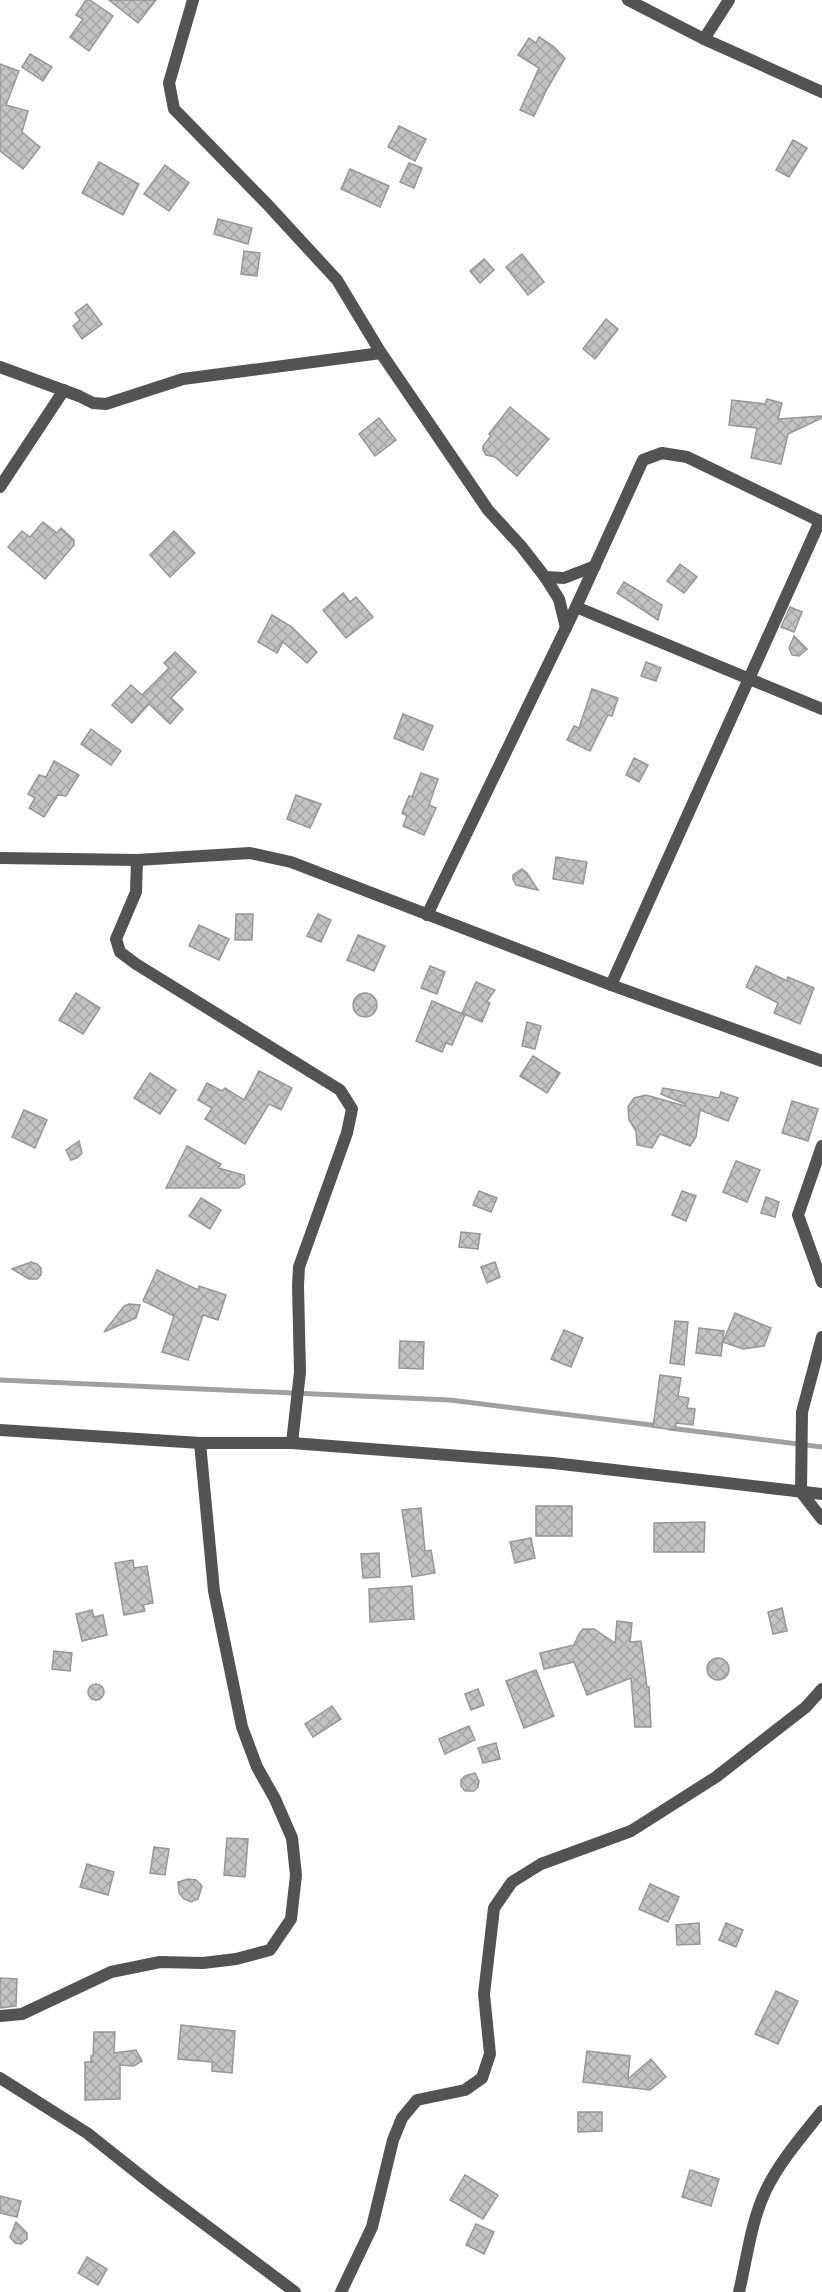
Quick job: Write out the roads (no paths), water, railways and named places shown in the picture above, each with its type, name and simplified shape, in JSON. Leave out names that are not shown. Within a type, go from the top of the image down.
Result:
[{"type":"street","points":[[193,0],[169,83],[174,109],[337,280],[381,353],[488,510],[521,546],[545,577],[559,599],[566,628]]},
{"type":"street","points":[[628,0],[704,39],[822,92]]},
{"type":"street","points":[[704,39],[729,0]]},
{"type":"street","points":[[0,367],[93,403],[106,404],[183,379],[381,353]]},
{"type":"street","points":[[0,487],[64,390]]},
{"type":"street","points":[[427,915],[576,607],[643,460],[663,453],[687,457],[821,521],[747,679],[610,985]]},
{"type":"street","points":[[545,577],[564,578],[595,566]]},
{"type":"street","points":[[576,607],[822,709]]},
{"type":"street","points":[[0,858],[137,860],[250,853],[291,862],[610,985],[822,1061]]},
{"type":"street","points":[[137,860],[136,892],[116,939],[120,952],[340,1090],[352,1109],[347,1133],[299,1267],[300,1372],[292,1443]]},
{"type":"street","points":[[822,1146],[798,1215],[818,1261],[822,1282]]},
{"type":"street","points":[[822,1337],[802,1412],[801,1492],[822,1519]]},
{"type":"street","points":[[0,1430],[200,1443],[292,1443],[553,1463],[822,1494]]},
{"type":"street","points":[[0,2016],[22,2014],[111,1972],[160,1962],[202,1963],[236,1959],[270,1950],[291,1919],[296,1875],[292,1838],[275,1799],[257,1767],[242,1727],[214,1591],[200,1443]]},
{"type":"street","points":[[341,2292],[372,2227],[393,2140],[402,2118],[417,2100],[465,2090],[482,2078],[490,2054],[484,1994],[494,1908],[512,1882],[542,1864],[631,1831],[716,1777],[806,1707],[822,1689]]},
{"type":"street","points":[[0,2078],[87,2133],[295,2292]]},
{"type":"street","points":[[739,2292],[756,2215],[766,2189],[782,2163],[822,2111]]},
{"type":"waterway","points":[[0,1380],[450,1400],[660,1426]]},
{"type":"waterway","points":[[669,1428],[822,1447]]}]
